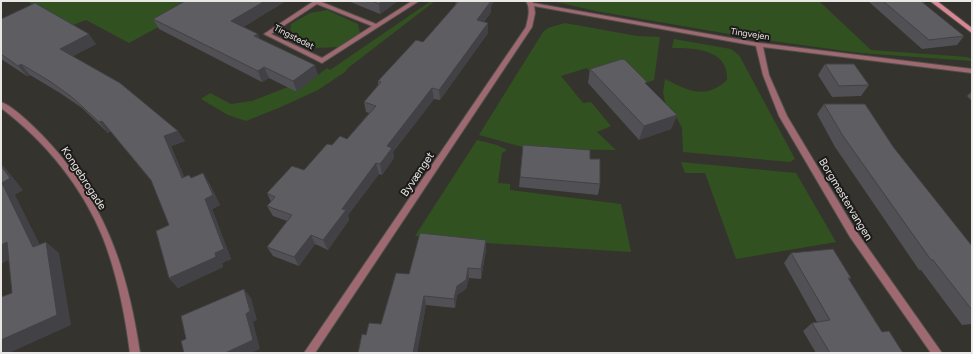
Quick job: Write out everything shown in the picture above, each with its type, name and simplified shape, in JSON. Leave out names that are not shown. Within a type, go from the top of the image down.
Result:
[{"type":"main road","points":[[933,1],[972,31]]},
{"type":"street","name":"Tingstedet","points":[[377,26],[316,2],[267,34],[322,61],[377,26],[416,1]]},
{"type":"street","name":"Tingvejen","points":[[530,2],[759,45],[972,71]]},
{"type":"street","name":"Byvænget","points":[[309,353],[529,26],[532,13],[530,2]]},
{"type":"street","name":"Borgmestervangen","points":[[759,45],[766,75],[783,116],[853,234],[937,353]]},
{"type":"street","name":"Kongebrogade","points":[[1,104],[17,115],[52,148],[91,206],[107,238],[119,275],[131,322],[135,353]]},
{"type":"green space","points":[[27,1],[206,1],[129,43],[86,20],[68,27]]},
{"type":"green space","points":[[431,1],[435,1],[348,68],[345,72],[318,90],[281,107],[246,121],[228,115],[201,99],[210,93],[231,104],[252,101],[288,87],[297,92],[327,68],[330,70]]},
{"type":"green space","points":[[552,1],[819,1],[871,50],[967,57],[972,59],[972,61],[860,53],[752,38],[596,11]]},
{"type":"green space","points":[[327,10],[358,24],[360,33],[338,47],[317,48],[290,37],[291,24],[310,13]]},
{"type":"green space","points":[[565,23],[637,36],[660,37],[654,80],[646,83],[596,78],[587,68],[561,76],[583,103],[591,102],[611,126],[597,132],[616,150],[530,149],[479,135],[543,32],[548,28]]},
{"type":"green space","points":[[674,39],[731,49],[739,55],[795,159],[790,162],[683,152],[682,128],[677,118],[666,106],[663,92],[665,79],[697,92],[711,90],[727,80],[726,70],[722,62],[716,56],[700,50],[672,48]]},
{"type":"green space","points":[[477,140],[497,145],[507,150],[502,153],[498,183],[510,184],[510,190],[621,204],[631,252],[454,241],[415,236]]},
{"type":"green space","points":[[681,162],[796,173],[836,242],[736,259],[705,173],[685,173]]},
{"type":"building","points":[[185,1],[265,1],[231,21],[258,34],[254,36],[315,65],[293,81],[264,67],[258,71],[153,19]]},
{"type":"building","points":[[372,1],[382,1],[379,4]]},
{"type":"building","points":[[455,1],[491,1],[477,20],[488,23],[439,90],[432,88],[387,146],[392,148],[380,164],[376,163],[342,209],[346,210],[323,240],[311,235],[294,257],[267,247],[292,215],[267,206],[275,197],[267,193],[292,166],[304,170],[327,144],[332,145],[340,136],[347,139],[376,106],[364,102],[381,82],[378,81],[416,40],[423,42],[458,2]]},
{"type":"building","points":[[883,1],[924,1],[925,2],[922,2],[964,36],[929,40]]},
{"type":"building","points":[[35,3],[89,34],[60,49],[120,83],[178,131],[164,136],[182,178],[189,175],[191,178],[203,173],[213,195],[205,199],[224,249],[215,253],[216,257],[169,278],[156,231],[169,225],[151,180],[102,121],[99,122],[73,98],[51,82],[21,64],[18,66],[1,54],[1,19]]},
{"type":"building","points":[[622,59],[625,60],[647,82],[645,83],[677,115],[644,126],[590,69]]},
{"type":"building","points":[[825,64],[854,64],[869,85],[839,86]]},
{"type":"building","points":[[824,104],[865,104],[894,148],[972,246],[972,310],[933,260],[931,260],[843,136]]},
{"type":"building","points":[[523,145],[590,150],[590,159],[600,159],[600,184],[520,177]]},
{"type":"building","points":[[1,166],[10,178],[2,183],[33,247],[46,242],[57,315],[1,340],[1,297],[12,293],[7,242],[1,245]]},
{"type":"building","points":[[420,233],[486,240],[481,269],[468,268],[466,280],[457,286],[454,299],[424,296],[413,353],[358,353],[362,334],[366,335],[369,323],[381,324],[396,273],[409,274]]},
{"type":"building","points":[[833,249],[851,278],[848,278],[882,332],[889,331],[903,353],[830,353],[812,323],[830,320],[791,253]]},
{"type":"building","points":[[244,289],[250,311],[246,314],[253,340],[225,353],[184,353],[181,341],[186,339],[181,316]]}]
